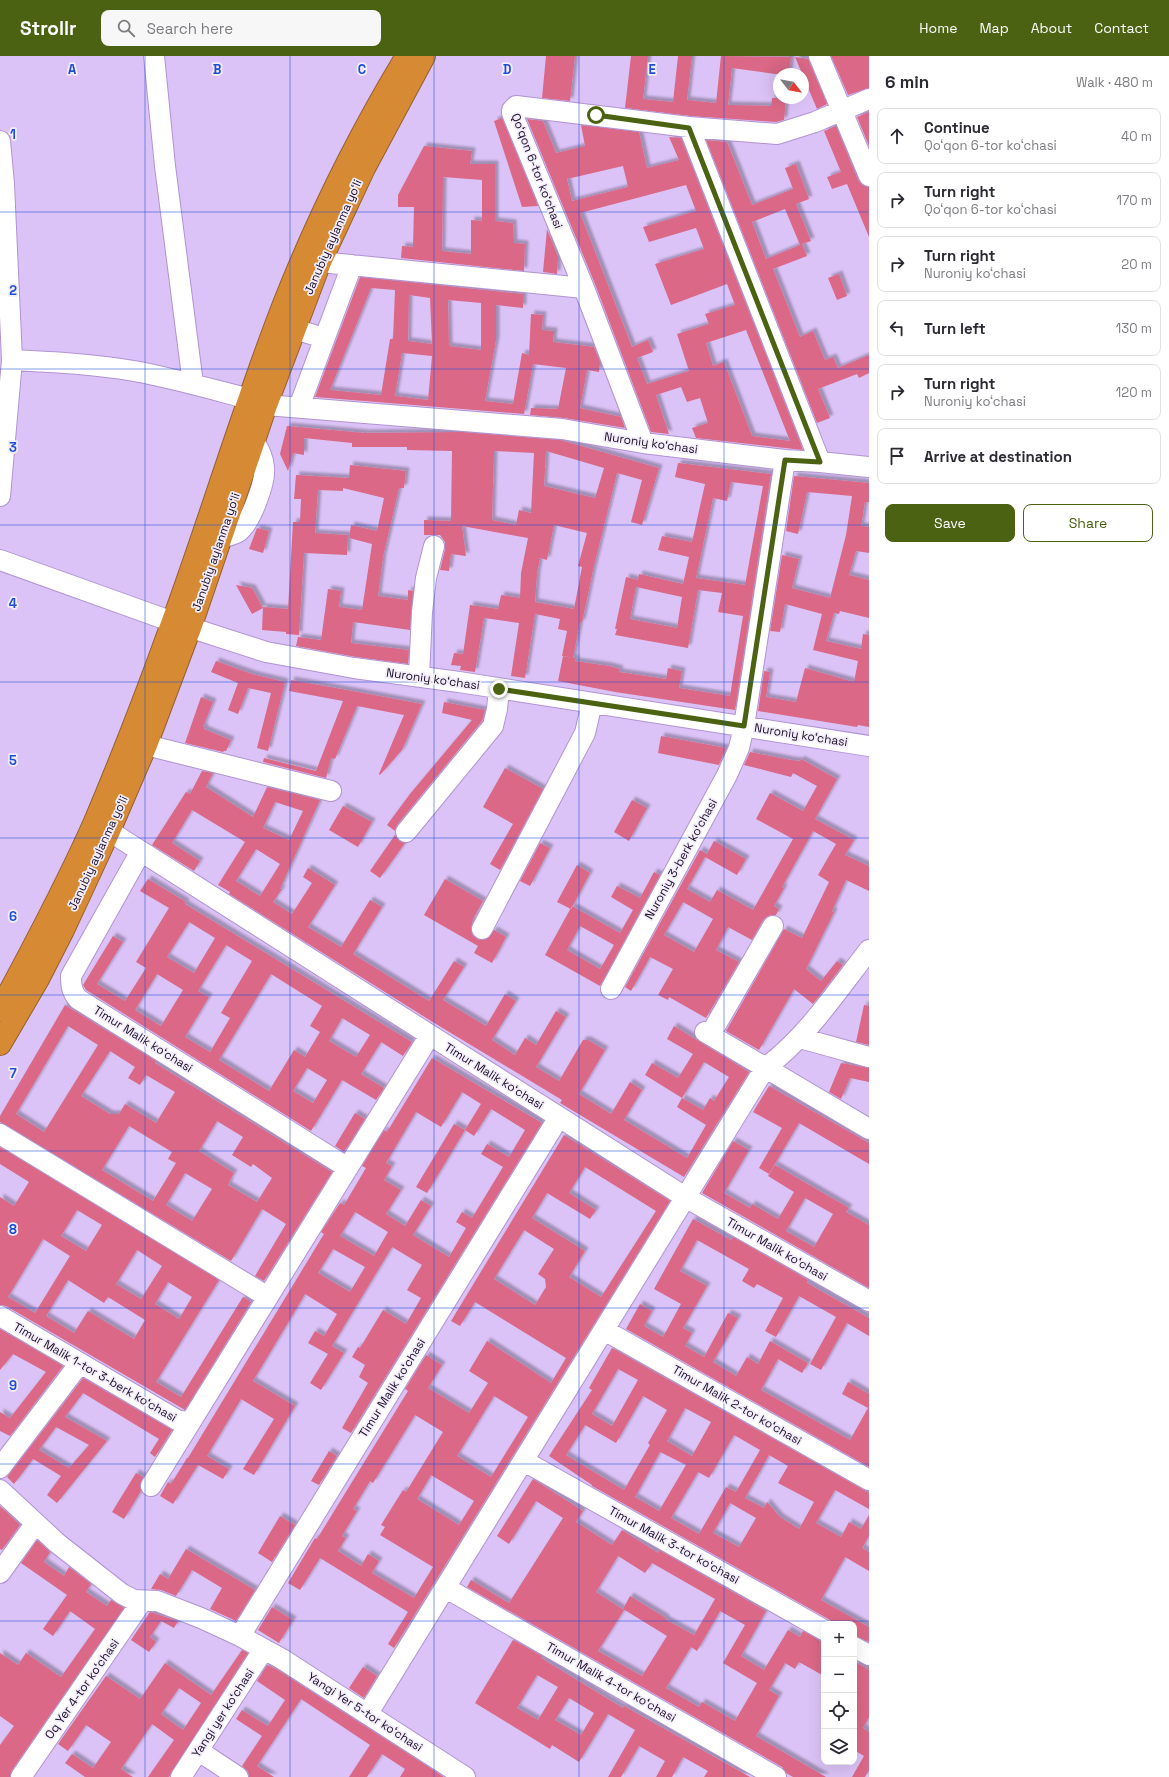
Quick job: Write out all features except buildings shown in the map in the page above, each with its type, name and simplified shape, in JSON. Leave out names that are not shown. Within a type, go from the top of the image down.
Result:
[{"type":"highway","name":"Janubiy aylanma yoʻli","points":[[0,1044],[38,979],[109,831],[146,745],[182,625],[258,402],[287,298],[329,200],[375,110],[407,56]]},
{"type":"highway","name":"Janubiy aylanma yoʻli","points":[[0,1010],[43,929],[93,825],[129,738],[221,538],[254,442],[258,402],[294,329],[320,262],[364,168],[424,56]]},
{"type":"street","points":[[154,56],[165,166],[193,384]]},
{"type":"street","points":[[819,56],[869,176]]},
{"type":"street","points":[[820,462],[689,128],[777,134],[815,122],[842,109],[869,99]]},
{"type":"street","name":"Qoʻqon 6-tor koʻchasi","points":[[643,443],[584,288],[520,134],[512,110],[516,106],[689,128]]},
{"type":"street","points":[[0,146],[4,184],[12,360],[0,496]]},
{"type":"street","points":[[320,262],[584,288]]},
{"type":"street","points":[[299,407],[352,265]]},
{"type":"street","points":[[294,329],[324,338]]},
{"type":"street","name":"Nuroniy koʻchasi","points":[[12,360],[82,364],[134,371],[193,384],[258,402],[299,407],[562,429],[643,443],[785,460],[869,467]]},
{"type":"street","name":"Nuroniy 3-berk koʻchasi","points":[[611,989],[730,769],[739,748],[744,726],[785,460]]},
{"type":"street","points":[[419,676],[422,612],[426,578],[434,546]]},
{"type":"street","name":"Nuroniy koʻchasi","points":[[0,560],[182,625],[266,652],[346,667],[419,676],[869,746]]},
{"type":"street","points":[[406,832],[493,726],[496,718],[499,689]]},
{"type":"street","points":[[482,929],[586,733],[592,703]]},
{"type":"street","points":[[146,745],[331,791]]},
{"type":"street","name":"Timur Malik koʻchasi","points":[[109,831],[140,853],[685,1197],[869,1301]]},
{"type":"street","name":"Timur Malik koʻchasi","points":[[140,853],[71,976],[71,986],[74,994],[78,999],[348,1168]]},
{"type":"street","points":[[773,926],[708,1034],[869,1129]]},
{"type":"street","points":[[368,1713],[765,1068],[800,1038],[869,950]]},
{"type":"street","points":[[151,1486],[430,1035]]},
{"type":"street","points":[[800,1038],[869,1057]]},
{"type":"street","name":"Timur Malik koʻchasi","points":[[240,1636],[559,1117]]},
{"type":"street","points":[[0,1134],[268,1297]]},
{"type":"street","name":"Timur Malik 1-tor 3-berk koʻchasi","points":[[0,1316],[177,1420],[186,1422],[192,1420]]},
{"type":"street","name":"Timur Malik 2-tor koʻchasi","points":[[604,1330],[869,1480]]},
{"type":"street","points":[[0,1468],[80,1363]]},
{"type":"street","name":"Timur Malik 3-tor koʻchasi","points":[[524,1460],[821,1628]]},
{"type":"street","points":[[0,1490],[35,1524],[122,1594],[134,1600],[157,1601],[201,1618],[264,1649]]},
{"type":"street","points":[[0,1573],[35,1524]]},
{"type":"street","name":"Timur Malik 4-tor koʻchasi","points":[[446,1588],[776,1777]]},
{"type":"street","name":"Oq Yer 4-tor koʻchasi","points":[[21,1777],[142,1601]]},
{"type":"street","name":"Yangi Yer 5-tor koʻchasi","points":[[264,1649],[368,1713],[465,1777]]},
{"type":"street","name":"Yangi yer koʻchasi","points":[[181,1777],[264,1649]]},
{"type":"street","points":[[857,1649],[869,1656]]},
{"type":"street","points":[[199,1751],[238,1777]]},
{"type":"route","points":[[499,689],[744,726],[785,460],[820,462],[689,128],[596,115]]}]
